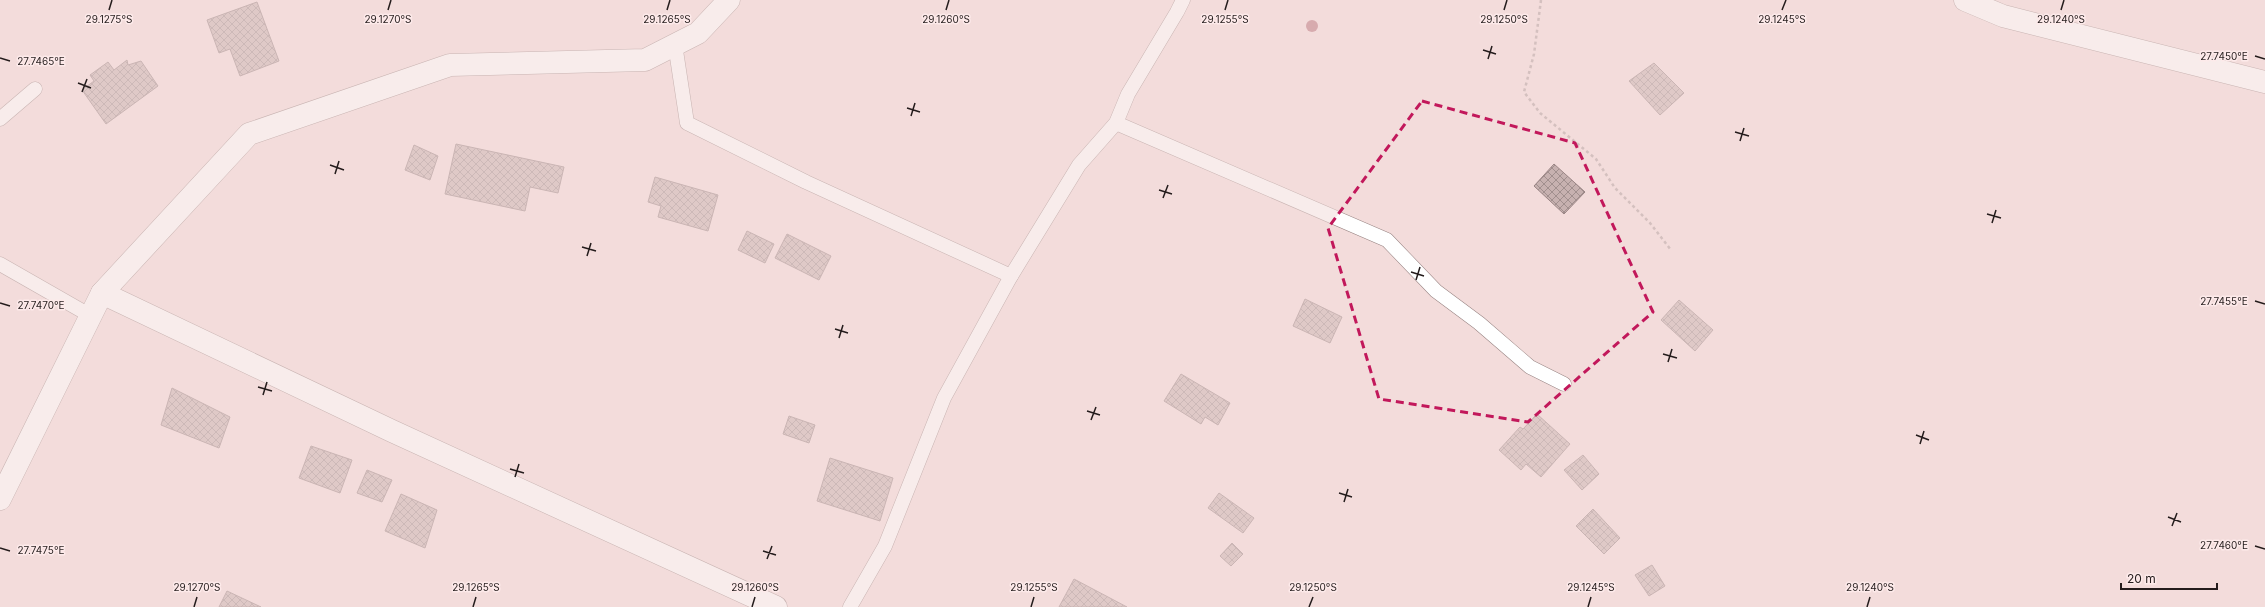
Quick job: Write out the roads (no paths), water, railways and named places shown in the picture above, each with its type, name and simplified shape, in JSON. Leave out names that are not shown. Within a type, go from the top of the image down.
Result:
[{"type":"street","points":[[0,499],[102,293],[249,134],[450,65],[645,60],[698,32],[729,0]]},
{"type":"street","points":[[1965,0],[2003,16],[2265,82]]},
{"type":"street","points":[[102,293],[392,431],[776,607]]},
{"type":"lane","points":[[850,607],[885,546],[944,398],[1011,276],[1079,165],[1116,123],[1128,94],[1178,12],[1183,0]]},
{"type":"lane","points":[[675,44],[687,123],[806,182],[1011,276]]},
{"type":"lane","points":[[0,119],[36,89]]},
{"type":"lane","points":[[1116,123],[1387,240],[1436,290],[1479,323],[1530,367],[1564,384]]},
{"type":"lane","points":[[0,264],[91,316]]}]
